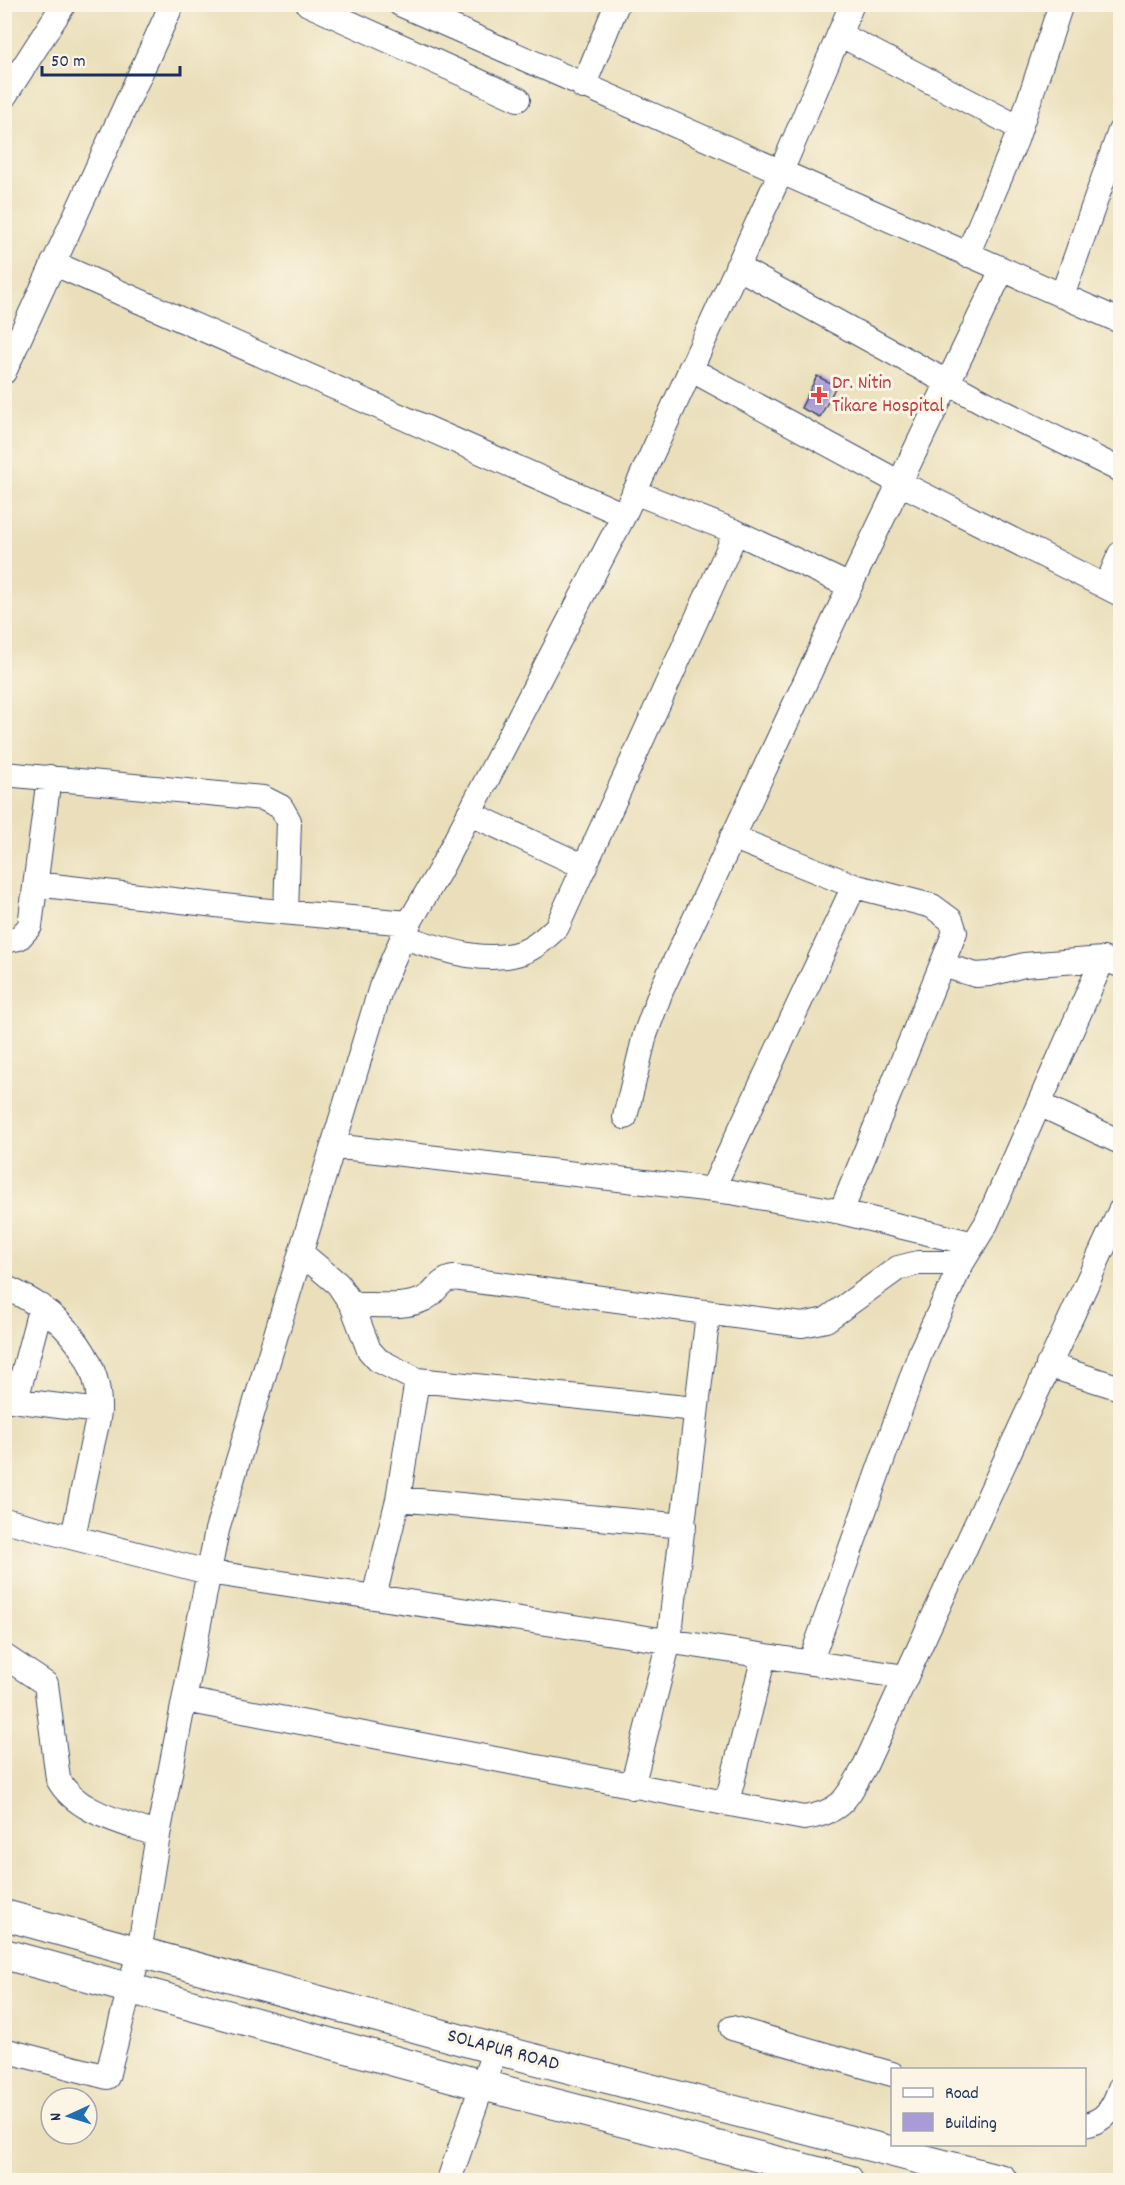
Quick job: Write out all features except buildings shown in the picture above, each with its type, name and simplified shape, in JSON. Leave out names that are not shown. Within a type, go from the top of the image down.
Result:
[{"type":"main road","name":"SOLAPUR ROAD","points":[[4,1915],[495,2049],[1002,2181]]},
{"type":"main road","name":"SOLAPUR ROAD","points":[[4,1954],[801,2175],[848,2181]]},
{"type":"street","points":[[4,97],[64,4]]},
{"type":"street","points":[[4,372],[172,4]]},
{"type":"street","points":[[308,4],[518,99]]},
{"type":"street","points":[[400,4],[780,174],[1120,321]]},
{"type":"street","points":[[583,87],[617,4]]},
{"type":"street","points":[[4,2050],[106,2077],[139,1952],[158,1835],[217,1530],[381,987],[406,930],[440,872],[624,515],[780,174],[852,4]]},
{"type":"street","points":[[967,255],[1020,128],[1061,4]]},
{"type":"street","points":[[839,34],[1020,128]]},
{"type":"street","points":[[1062,296],[1120,131]]},
{"type":"street","points":[[53,262],[624,515]]},
{"type":"street","points":[[737,267],[948,382],[1120,470]]},
{"type":"street","points":[[625,1117],[645,1035],[661,991],[850,586],[1002,270]]},
{"type":"street","points":[[690,369],[900,483],[1113,591],[1120,554]]},
{"type":"street","points":[[634,492],[736,532],[850,586]]},
{"type":"street","points":[[36,884],[286,912],[406,930],[465,956],[522,952],[539,943],[557,927],[736,532]]},
{"type":"street","points":[[4,774],[263,798],[281,807],[289,821],[286,912]]},
{"type":"street","points":[[4,941],[19,938],[30,926],[49,777]]},
{"type":"street","points":[[470,813],[585,867]]},
{"type":"street","points":[[732,837],[854,886],[932,906],[951,920],[956,932],[841,1212]]},
{"type":"street","points":[[712,1190],[854,886]]},
{"type":"street","points":[[810,1663],[921,1351],[968,1254],[986,1224],[1039,1104],[1112,962],[1024,965],[990,974],[976,975],[942,965]]},
{"type":"street","points":[[1039,1104],[1120,1142]]},
{"type":"street","points":[[333,1146],[712,1190],[841,1212],[968,1254]]},
{"type":"street","points":[[185,1700],[632,1787],[727,1802],[804,1818],[823,1815],[843,1804],[864,1768],[1120,1211]]},
{"type":"street","points":[[301,1253],[330,1275],[352,1305],[369,1350],[378,1360],[417,1380],[695,1409]]},
{"type":"street","points":[[352,1305],[413,1303],[430,1295],[445,1279],[454,1278],[802,1325],[826,1320],[898,1268],[968,1254]]},
{"type":"street","points":[[4,1287],[41,1306],[71,1333],[88,1359],[96,1383],[99,1411],[73,1537]]},
{"type":"street","points":[[41,1306],[10,1399],[99,1411]]},
{"type":"street","points":[[632,1787],[669,1641],[708,1314]]},
{"type":"street","points":[[1048,1365],[1120,1388]]},
{"type":"street","points":[[374,1597],[398,1499],[417,1380]]},
{"type":"street","points":[[398,1499],[684,1526]]},
{"type":"street","points":[[4,1520],[208,1572],[906,1677]]},
{"type":"street","points":[[4,1656],[46,1684],[58,1779],[64,1791],[79,1804],[158,1835]]},
{"type":"street","points":[[727,1802],[764,1656]]},
{"type":"street","points":[[732,2028],[891,2074]]},
{"type":"street","points":[[449,2181],[495,2049]]},
{"type":"street","points":[[1086,2125],[1101,2121],[1115,2104],[1120,2088]]},
{"type":"place","name":"Dr. Nitin Tikare Hospital","points":[[819,395]]}]
